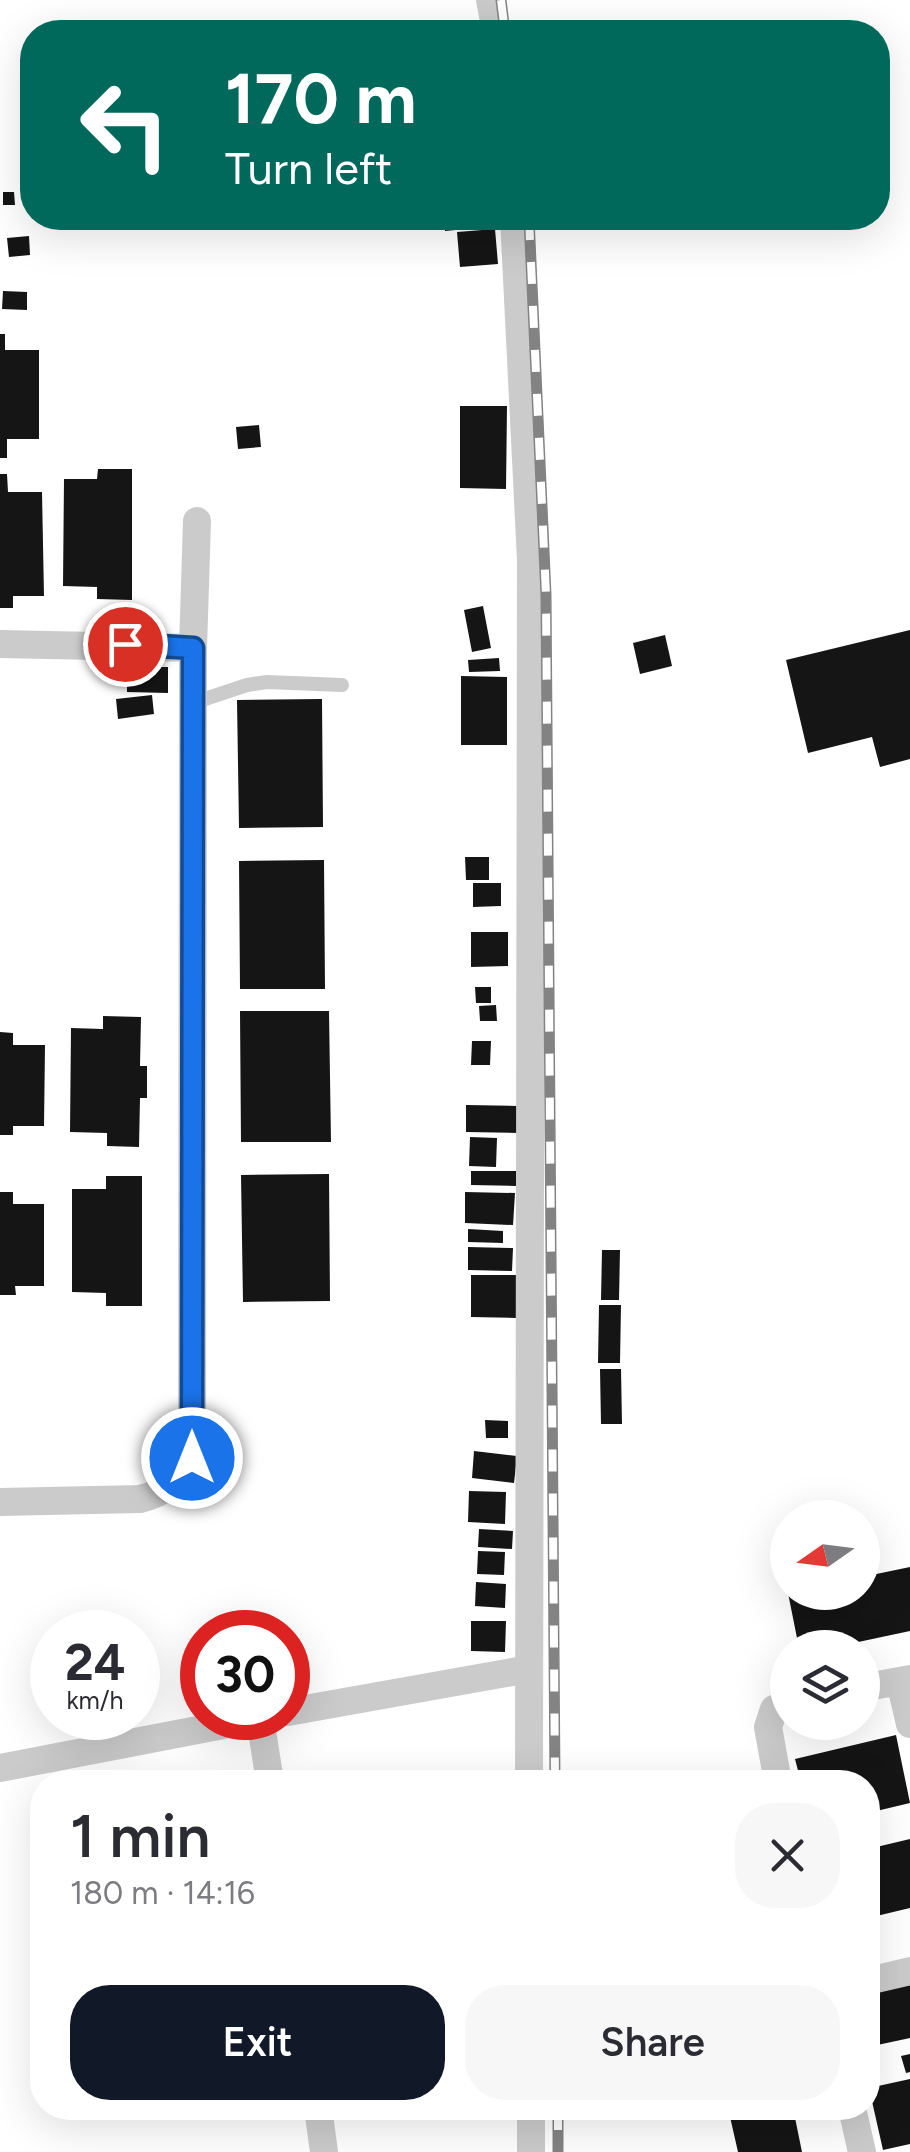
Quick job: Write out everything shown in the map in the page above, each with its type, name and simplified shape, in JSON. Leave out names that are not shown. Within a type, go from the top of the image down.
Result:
[{"type":"street","points":[[515,230],[530,560],[530,1770]]},
{"type":"street","points":[[0,1502],[140,1500],[162,1494],[180,1478],[192,1458],[192,704],[197,522]]},
{"type":"street","points":[[0,644],[193,648]]},
{"type":"street","points":[[310,1708],[529,1669]]},
{"type":"street","points":[[880,1685],[905,1680],[910,1724]]},
{"type":"street","points":[[0,1768],[180,1733]]},
{"type":"street","points":[[263,1740],[268,1770]]},
{"type":"street","points":[[770,1740],[776,1770]]},
{"type":"street","points":[[880,1978],[910,1971]]},
{"type":"street","points":[[320,2120],[324,2152]]},
{"type":"street","points":[[531,2120],[531,2152]]},
{"type":"street","points":[[855,2120],[862,2152]]},
{"type":"lane","points":[[192,704],[266,682],[342,685]]},
{"type":"building","points":[[3,192],[14,192],[15,205],[3,205]]},
{"type":"building","points":[[495,230],[498,264],[460,267],[457,232]]},
{"type":"building","points":[[29,236],[30,255],[9,257],[7,238]]},
{"type":"building","points":[[3,291],[27,292],[27,310],[2,309]]},
{"type":"building","points":[[0,334],[5,334],[5,350],[39,350],[39,439],[7,439],[7,458],[0,458]]},
{"type":"building","points":[[460,406],[507,406],[506,489],[460,488]]},
{"type":"building","points":[[259,425],[261,447],[238,449],[236,427]]},
{"type":"building","points":[[98,469],[132,469],[132,600],[97,599],[97,587],[63,586],[64,479],[97,479]]},
{"type":"building","points":[[0,474],[7,474],[8,492],[42,492],[44,596],[13,596],[13,608],[0,608]]},
{"type":"building","points":[[483,606],[491,648],[472,652],[464,610]]},
{"type":"building","points":[[910,630],[910,759],[880,767],[872,737],[808,753],[786,660]]},
{"type":"building","points":[[665,635],[672,666],[640,674],[633,643]]},
{"type":"building","points":[[499,658],[500,671],[469,672],[468,660]]},
{"type":"building","points":[[127,667],[168,667],[168,693],[127,692]]},
{"type":"building","points":[[461,676],[507,677],[507,745],[461,745]]},
{"type":"building","points":[[152,695],[154,714],[118,719],[116,699]]},
{"type":"building","points":[[322,699],[323,827],[239,828],[237,700]]},
{"type":"building","points":[[465,857],[489,857],[489,880],[466,880]]},
{"type":"building","points":[[324,860],[325,989],[240,989],[239,861]]},
{"type":"building","points":[[473,883],[501,883],[501,906],[473,907]]},
{"type":"building","points":[[471,932],[508,932],[508,966],[471,967]]},
{"type":"building","points":[[475,987],[491,987],[491,1003],[476,1003]]},
{"type":"building","points":[[496,1005],[497,1021],[480,1021],[479,1006]]},
{"type":"building","points":[[240,1011],[329,1011],[331,1142],[241,1142]]},
{"type":"building","points":[[103,1016],[141,1017],[140,1066],[147,1066],[147,1098],[140,1098],[139,1147],[107,1146],[107,1133],[70,1132],[71,1028],[103,1029]]},
{"type":"building","points":[[0,1032],[13,1033],[13,1045],[45,1045],[44,1126],[13,1126],[13,1135],[0,1135]]},
{"type":"building","points":[[472,1041],[491,1041],[490,1065],[471,1065]]},
{"type":"building","points":[[466,1105],[518,1106],[518,1133],[466,1132]]},
{"type":"building","points":[[470,1137],[497,1138],[496,1167],[469,1166]]},
{"type":"building","points":[[471,1171],[517,1171],[516,1186],[471,1185]]},
{"type":"building","points":[[329,1174],[330,1301],[243,1302],[241,1175]]},
{"type":"building","points":[[106,1176],[142,1176],[142,1306],[106,1306],[106,1293],[72,1292],[72,1189],[106,1189]]},
{"type":"building","points":[[0,1192],[13,1192],[13,1204],[44,1204],[44,1286],[15,1286],[16,1295],[0,1295]]},
{"type":"building","points":[[465,1192],[515,1193],[513,1225],[465,1223]]},
{"type":"building","points":[[468,1229],[503,1231],[503,1243],[468,1242]]},
{"type":"building","points":[[468,1247],[513,1248],[512,1271],[468,1270]]},
{"type":"building","points":[[602,1250],[620,1250],[619,1300],[601,1300]]},
{"type":"building","points":[[471,1275],[517,1275],[516,1318],[471,1317]]},
{"type":"building","points":[[599,1305],[621,1305],[620,1363],[598,1363]]},
{"type":"building","points":[[600,1369],[621,1369],[622,1424],[601,1424]]},
{"type":"building","points":[[485,1420],[508,1421],[508,1438],[486,1438]]},
{"type":"building","points":[[474,1451],[517,1456],[514,1483],[472,1478]]},
{"type":"building","points":[[469,1491],[506,1492],[505,1524],[468,1522]]},
{"type":"building","points":[[479,1529],[513,1531],[512,1549],[478,1547]]},
{"type":"building","points":[[478,1551],[505,1552],[504,1575],[477,1574]]},
{"type":"building","points":[[910,1567],[910,1631],[880,1637],[880,1630],[795,1630],[791,1610],[880,1610],[880,1573]]},
{"type":"building","points":[[476,1582],[506,1584],[505,1608],[475,1606]]},
{"type":"building","points":[[471,1621],[506,1621],[505,1652],[471,1651]]},
{"type":"building","points":[[896,1735],[910,1803],[880,1810],[880,1770],[798,1770],[795,1759]]},
{"type":"building","points":[[910,1839],[910,1908],[880,1915],[880,1846]]},
{"type":"building","points":[[910,1980],[910,2038],[880,2044],[880,1986]]},
{"type":"building","points":[[910,2054],[910,2072],[906,2073],[901,2056]]},
{"type":"building","points":[[910,2079],[910,2144],[883,2150],[876,2120],[880,2120],[880,2086]]},
{"type":"building","points":[[731,2120],[795,2120],[802,2152],[738,2152]]},
{"type":"railway","points":[[501,0],[504,20]]},
{"type":"railway","points":[[530,230],[546,595],[555,1770]]},
{"type":"railway","points":[[558,2120],[558,2152]]},
{"type":"route","points":[[125,644],[193,648],[192,1458]]}]
